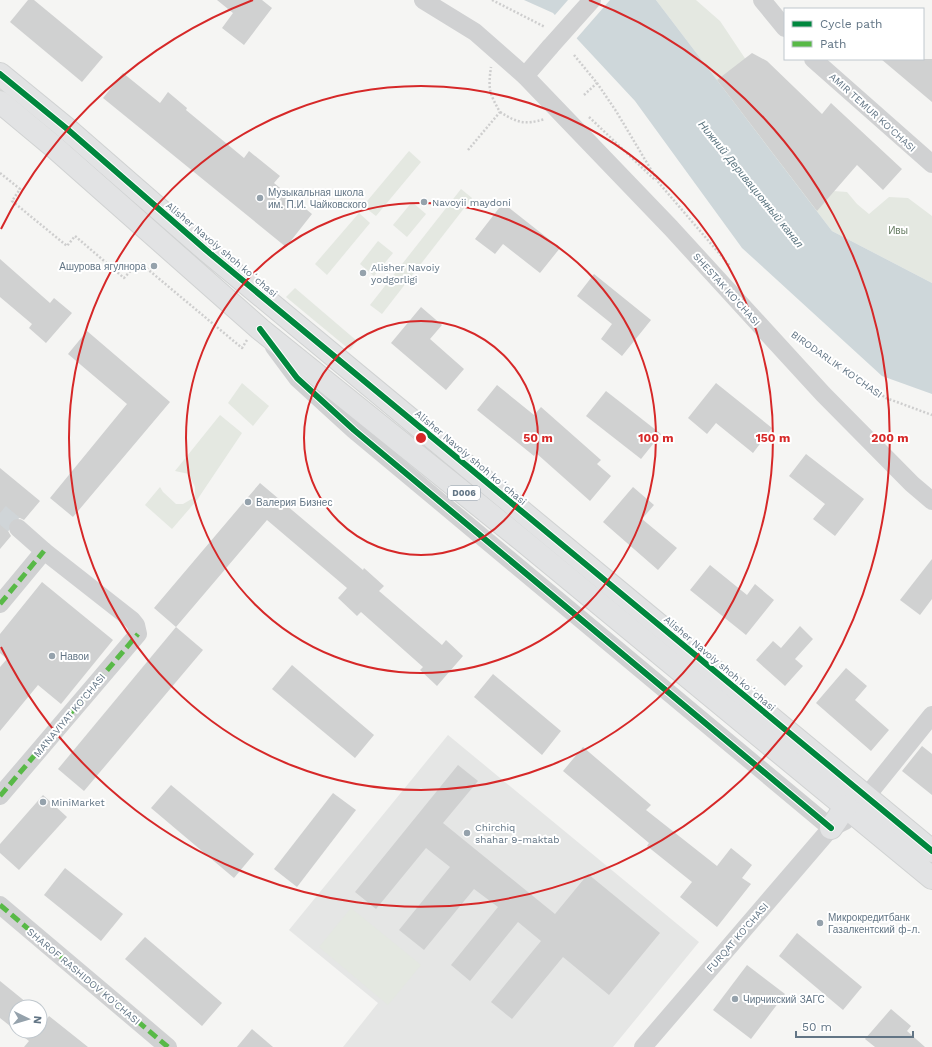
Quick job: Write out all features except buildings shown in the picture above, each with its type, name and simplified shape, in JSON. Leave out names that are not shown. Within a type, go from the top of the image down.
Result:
[{"type":"main road","name":"Alisher Navoiy shoh koʻchasi","points":[[0,74],[66,128],[206,250],[855,805],[932,878]]},
{"type":"main road","name":"Alisher Navoiy shoh koʻchasi","points":[[0,102],[53,146],[260,329],[522,540],[855,805],[932,851]]},
{"type":"main road","points":[[831,828],[855,805]]},
{"type":"street","name":"SHESTAK KO'CHASI","points":[[423,0],[475,32],[525,76],[671,228],[823,394],[912,484],[932,501]]},
{"type":"street","points":[[525,76],[592,0]]},
{"type":"street","points":[[762,0],[784,27]]},
{"type":"street","name":"AMIR TEMUR KO‘CHASI","points":[[814,60],[932,164]]},
{"type":"street","name":"Alisher Navoiy shoh koʻchasi","points":[[260,329],[297,378],[354,430],[831,828]]},
{"type":"street","points":[[0,604],[44,551],[18,528]]},
{"type":"street","name":"MA’NAVIYAT KO'CHASI","points":[[0,796],[138,634],[136,625],[132,620],[44,551]]},
{"type":"street","points":[[855,805],[932,715]]},
{"type":"street","name":"FURQAT KO'CHASI","points":[[643,1047],[831,828]]},
{"type":"street","name":"SHAROF RASHIDOV KO'CHASI","points":[[0,905],[168,1047]]},
{"type":"path","points":[[492,0],[546,27]]},
{"type":"path","points":[[574,55],[616,111],[658,183]]},
{"type":"path","points":[[491,66],[489,85],[492,98],[500,112],[515,121],[531,123],[549,118]]},
{"type":"path","points":[[584,95],[597,84]]},
{"type":"path","points":[[468,150],[500,112]]},
{"type":"path","points":[[588,115],[658,183],[734,270]]},
{"type":"path","points":[[0,173],[20,189],[12,201],[67,246],[75,236],[124,278],[139,262],[242,348]]},
{"type":"shaded area","name":"Chirchiq shahar 9-maktab","points":[[448,735],[699,942],[613,1047],[343,1047],[378,1003],[289,930]]},
{"type":"green space","name":"Ивы","points":[[656,0],[696,0],[720,21],[799,139],[820,190],[847,192],[857,204],[869,214],[889,197],[908,198],[932,216],[932,283],[832,231]]},
{"type":"green space","points":[[409,151],[421,162],[376,216],[363,206]]},
{"type":"green space","points":[[461,189],[472,198],[382,314],[370,305]]},
{"type":"green space","points":[[412,202],[426,214],[407,237],[393,225]]},
{"type":"green space","points":[[359,213],[370,223],[327,275],[315,264]]},
{"type":"green space","points":[[378,241],[393,253],[374,276],[360,264]]},
{"type":"green space","points":[[295,288],[357,341],[350,350],[286,297]]},
{"type":"green space","points":[[242,383],[269,406],[253,426],[228,403]]},
{"type":"green space","points":[[220,415],[242,433],[197,500],[172,529],[145,505],[160,487],[163,492],[176,504],[183,504],[195,497],[195,487],[189,474],[175,471]]},
{"type":"green space","points":[[351,908],[421,965],[388,1005],[319,947]]},
{"type":"water","name":"Нижний Деривационный канал","points":[[524,0],[656,0],[832,231],[932,283],[932,394],[882,376],[742,248],[635,101],[553,13]]},
{"type":"pier","points":[[568,0],[610,0],[576,39],[554,16]]},
{"type":"tunnel","points":[[0,513],[18,528]]},
{"type":"marked path","points":[[0,604],[44,551]]},
{"type":"marked path","points":[[0,796],[138,634]]},
{"type":"marked path","points":[[0,905],[168,1047]]},
{"type":"cycle path","points":[[0,74],[66,128],[206,250],[932,851]]},
{"type":"cycle path","points":[[260,329],[297,378],[354,430],[831,828]]},
{"type":"place","name":"Музыкальная школа им. П.И. Чайковского","points":[[260,198]]},
{"type":"place","name":"Navoyii maydoni","points":[[424,202]]},
{"type":"place","name":"Ашурова ягулнора","points":[[154,266]]},
{"type":"place","name":"Alisher Navoiy yodgorligi","points":[[363,273]]},
{"type":"place","name":"Валерия Бизнес","points":[[248,502]]},
{"type":"place","name":"Навои","points":[[52,656]]},
{"type":"place","name":"MiniMarket","points":[[43,802]]},
{"type":"place","name":"Chirchiq shahar 9-maktab","points":[[467,833]]},
{"type":"place","name":"Микрокредитбанк Газалкентский ф-л.","points":[[820,923]]},
{"type":"place","name":"Чирчикский ЗАГС","points":[[735,999]]}]
